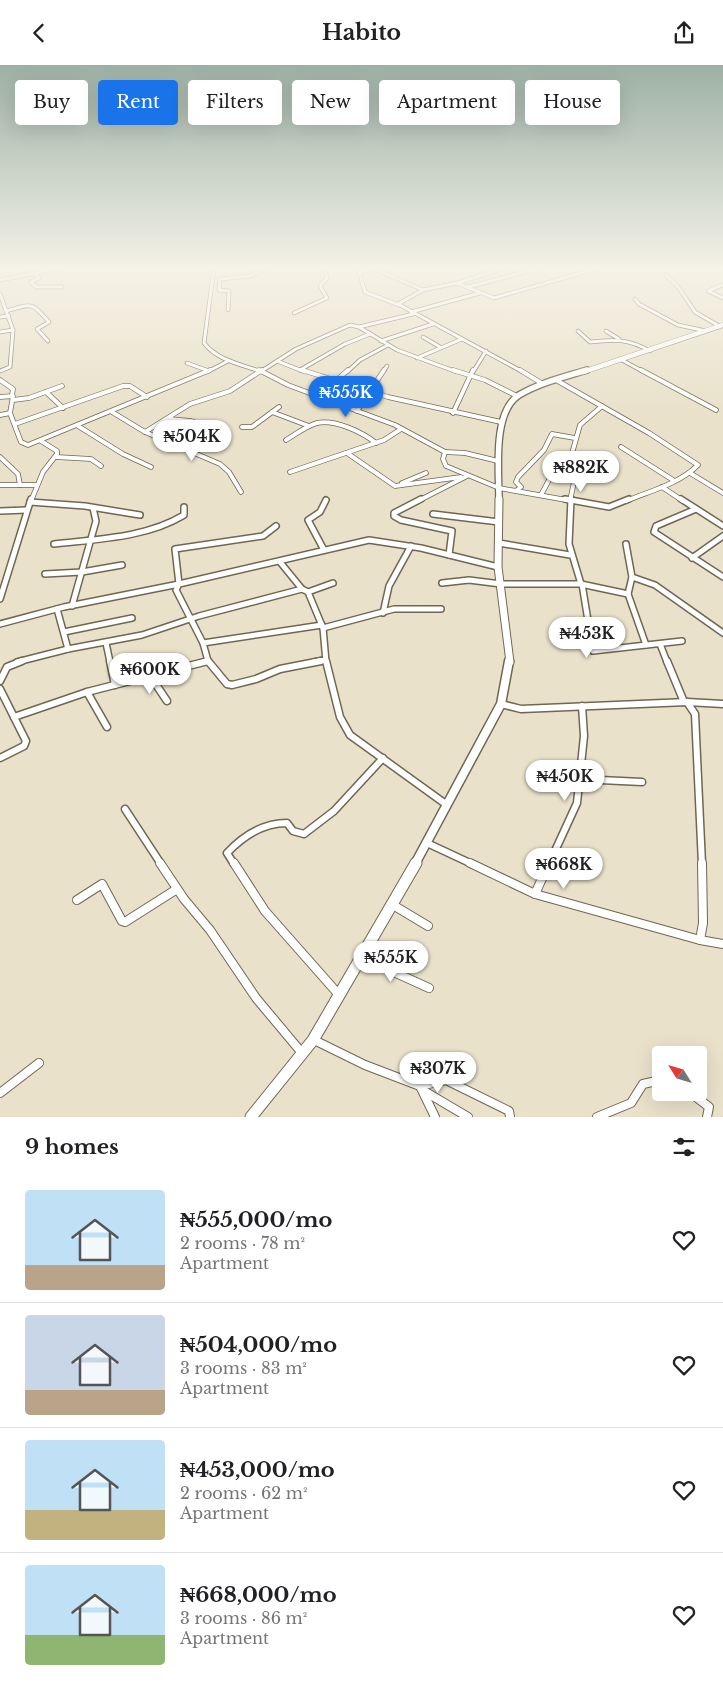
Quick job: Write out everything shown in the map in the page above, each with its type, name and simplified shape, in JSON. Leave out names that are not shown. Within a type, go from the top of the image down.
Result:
[{"type":"main road","points":[[252,1117],[313,1040],[340,996],[393,905],[501,704],[510,666],[502,584],[498,567],[498,461],[501,422],[504,411],[517,396],[543,383],[650,351],[721,325]]},
{"type":"street","points":[[0,371],[10,367],[13,330],[9,317]]},
{"type":"street","points":[[45,317],[49,322],[37,329],[48,341]]},
{"type":"street","points":[[207,317],[204,343],[211,352],[228,361],[261,371],[288,385],[401,429],[445,452],[464,453],[498,461]]},
{"type":"street","points":[[359,327],[397,317]]},
{"type":"street","points":[[420,317],[543,383]]},
{"type":"street","points":[[662,317],[678,325],[697,327],[706,331]]},
{"type":"street","points":[[706,317],[721,325]]},
{"type":"street","points":[[381,341],[433,324]]},
{"type":"street","points":[[144,432],[190,405],[230,391],[277,361],[350,325],[359,327],[388,345],[417,358],[471,375],[517,396]]},
{"type":"street","points":[[0,332],[13,330]]},
{"type":"street","points":[[578,331],[590,342],[615,339],[624,342],[635,342],[650,351]]},
{"type":"street","points":[[606,331],[624,342]]},
{"type":"street","points":[[300,370],[345,344],[370,334]]},
{"type":"street","points":[[423,337],[440,347]]},
{"type":"street","points":[[417,358],[462,339]]},
{"type":"street","points":[[318,397],[360,360],[388,345]]},
{"type":"street","points":[[453,413],[471,375],[486,351]]},
{"type":"street","points":[[620,359],[716,410]]},
{"type":"street","points":[[0,381],[13,389],[10,413],[22,444],[28,445],[42,441],[209,371],[228,361]]},
{"type":"street","points":[[277,361],[334,382],[453,413],[501,422]]},
{"type":"street","points":[[187,363],[209,371]]},
{"type":"street","points":[[357,411],[367,400],[387,366]]},
{"type":"street","points":[[445,452],[443,459],[446,466],[466,476],[499,488],[610,507],[662,487],[690,473],[697,467],[698,464],[556,380]]},
{"type":"street","points":[[0,397],[13,398],[46,392],[62,386]]},
{"type":"street","points":[[15,424],[123,386],[130,386],[146,397]]},
{"type":"street","points":[[46,392],[64,408]]},
{"type":"street","points":[[602,406],[580,425],[569,464],[574,477],[569,501],[567,532],[571,563],[581,584],[593,651],[682,641]]},
{"type":"street","points":[[242,427],[252,427],[279,407]]},
{"type":"street","points":[[112,411],[144,432],[220,464],[229,472],[241,492]]},
{"type":"street","points":[[272,412],[309,427]]},
{"type":"street","points":[[0,415],[10,413]]},
{"type":"street","points":[[169,419],[191,421],[202,425]]},
{"type":"street","points":[[286,440],[309,427],[331,422],[376,443]]},
{"type":"street","points":[[78,426],[123,454],[150,467]]},
{"type":"street","points":[[290,472],[376,443],[390,437],[401,429]]},
{"type":"street","points":[[517,490],[521,487],[516,482],[518,477],[544,450],[552,434],[575,439]]},
{"type":"street","points":[[0,599],[30,502],[43,472],[56,457],[57,451],[42,441]]},
{"type":"street","points":[[621,447],[673,481]]},
{"type":"street","points":[[347,453],[395,486],[466,476]]},
{"type":"street","points":[[0,457],[18,474],[20,485]]},
{"type":"street","points":[[56,457],[91,459],[101,466]]},
{"type":"street","points":[[395,486],[426,473]]},
{"type":"street","points":[[690,473],[723,493]]},
{"type":"street","points":[[449,555],[452,531],[401,520],[394,516],[394,513],[466,476]]},
{"type":"street","points":[[541,495],[550,478]]},
{"type":"street","points":[[0,485],[37,485]]},
{"type":"street","points":[[662,487],[723,526]]},
{"type":"street","points":[[324,550],[308,521],[320,512],[326,501]]},
{"type":"street","points":[[30,502],[140,515]]},
{"type":"street","points":[[54,544],[138,531],[170,523],[184,515],[184,507]]},
{"type":"street","points":[[72,606],[96,521],[93,508]]},
{"type":"street","points":[[696,509],[654,529],[654,532],[723,577]]},
{"type":"street","points":[[0,511],[27,510]]},
{"type":"street","points":[[434,514],[468,521],[499,522]]},
{"type":"street","points":[[276,526],[262,536],[176,549],[179,584],[176,590],[203,643],[208,661],[227,684],[232,685],[256,679],[280,669],[325,660]]},
{"type":"street","points":[[692,558],[723,536]]},
{"type":"street","points":[[0,624],[57,609],[280,562],[369,540],[411,547],[498,567]]},
{"type":"street","points":[[499,543],[570,555]]},
{"type":"street","points":[[626,544],[632,577],[628,593],[646,645]]},
{"type":"street","points":[[383,613],[384,601],[392,577],[411,547]]},
{"type":"street","points":[[280,562],[305,591],[323,626],[325,660],[340,717],[346,731],[447,805]]},
{"type":"street","points":[[45,574],[82,572],[122,565]]},
{"type":"street","points":[[632,577],[654,585],[723,633]]},
{"type":"street","points":[[442,583],[470,580],[502,584],[581,584],[628,593]]},
{"type":"street","points":[[0,681],[7,667],[14,663],[68,649],[142,635],[190,619],[333,583]]},
{"type":"street","points":[[203,643],[323,626],[406,608],[442,609]]},
{"type":"street","points":[[57,609],[68,649]]},
{"type":"street","points":[[64,631],[132,618]]},
{"type":"street","points":[[106,643],[115,685]]},
{"type":"street","points":[[660,644],[685,702],[695,714],[702,837],[703,923],[700,940]]},
{"type":"street","points":[[14,717],[87,692],[208,661]]},
{"type":"street","points":[[151,677],[167,701]]},
{"type":"street","points":[[0,689],[26,743],[0,758]]},
{"type":"street","points":[[87,692],[106,727]]},
{"type":"street","points":[[501,704],[521,709],[685,702],[723,704]]},
{"type":"street","points":[[535,893],[577,803],[584,736],[582,706]]},
{"type":"street","points":[[340,996],[265,911],[227,853],[249,836],[273,823],[287,823],[293,831],[304,834],[334,811],[384,758]]},
{"type":"street","points":[[580,779],[642,782]]},
{"type":"street","points":[[125,809],[177,889],[210,930],[256,998],[302,1053]]},
{"type":"street","points":[[427,843],[535,893],[700,940],[723,944]]},
{"type":"street","points":[[77,900],[102,884],[122,921],[126,922],[177,889]]},
{"type":"street","points":[[393,905],[428,926]]},
{"type":"street","points":[[362,958],[428,988]]},
{"type":"street","points":[[313,1040],[365,1065],[422,1088],[468,1117]]},
{"type":"street","points":[[0,1093],[39,1063]]},
{"type":"street","points":[[422,1088],[448,1081],[509,1111],[512,1116]]},
{"type":"street","points":[[597,1117],[631,1103],[643,1084],[652,1082]]},
{"type":"street","points":[[422,1088],[435,1117]]},
{"type":"street","points":[[701,1101],[709,1107],[707,1117]]}]
